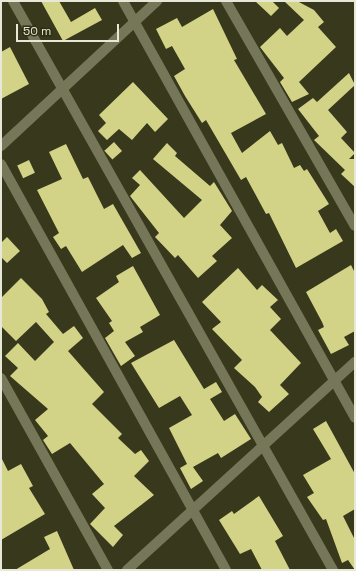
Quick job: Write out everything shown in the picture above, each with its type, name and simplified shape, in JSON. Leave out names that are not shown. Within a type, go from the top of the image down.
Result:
[{"type":"street","points":[[13,1],[265,445],[333,570]]},
{"type":"street","points":[[124,1],[355,418]]},
{"type":"street","points":[[1,146],[61,86],[157,1]]},
{"type":"street","points":[[226,1],[355,226]]},
{"type":"street","points":[[1,164],[226,570]]},
{"type":"street","points":[[127,570],[192,509],[265,445],[355,362]]},
{"type":"street","points":[[1,378],[108,570]]},
{"type":"building","points":[[41,1],[59,1],[71,22],[95,8],[102,20],[63,41]]},
{"type":"building","points":[[255,1],[272,1],[279,8],[271,16]]},
{"type":"building","points":[[284,1],[297,1],[314,10],[324,22],[318,27],[336,47],[299,82],[309,94],[292,102],[280,82],[284,78],[260,47],[280,28],[287,36],[304,20]]},
{"type":"building","points":[[213,9],[237,59],[234,60],[266,114],[231,133],[242,153],[270,131],[278,145],[282,143],[294,168],[300,165],[304,171],[307,169],[329,204],[318,211],[330,233],[336,229],[343,241],[296,268],[269,213],[266,214],[246,177],[241,180],[206,120],[202,123],[185,96],[174,76],[185,69],[172,46],[166,49],[156,29],[177,18],[182,27]]},
{"type":"building","points":[[10,47],[29,84],[1,99],[1,52]]},
{"type":"building","points":[[349,73],[355,85],[328,110],[347,132],[341,138],[355,153],[349,159],[355,159],[355,187],[341,174],[345,170],[314,140],[319,136],[298,109],[313,98],[317,102]]},
{"type":"building","points":[[133,82],[168,119],[155,132],[147,123],[132,140],[119,129],[107,140],[98,131],[106,123],[99,115]]},
{"type":"building","points":[[114,142],[122,151],[112,160],[104,151]]},
{"type":"building","points":[[167,143],[177,153],[175,156],[210,186],[214,182],[232,211],[220,225],[232,238],[212,256],[217,261],[198,278],[178,255],[175,258],[155,237],[159,233],[130,196],[140,185],[132,178],[140,170],[184,218],[202,200],[153,159]]},
{"type":"building","points":[[66,144],[83,179],[88,177],[104,209],[113,204],[141,253],[132,258],[123,245],[82,272],[66,246],[61,249],[53,237],[59,233],[37,190],[62,179],[49,152]]},
{"type":"building","points":[[29,160],[35,173],[23,178],[17,165]]},
{"type":"building","points":[[7,237],[20,251],[7,263],[1,257],[1,243]]},
{"type":"building","points":[[351,265],[355,273],[355,331],[344,337],[349,345],[331,354],[318,330],[324,327],[322,322],[306,292]]},
{"type":"building","points":[[133,266],[160,315],[140,327],[143,332],[125,342],[135,356],[121,366],[105,338],[114,331],[109,323],[112,321],[96,298],[119,282],[116,276]]},
{"type":"building","points":[[238,268],[257,290],[262,285],[278,300],[270,307],[281,319],[270,330],[301,363],[280,385],[289,394],[269,412],[258,402],[262,397],[255,387],[234,368],[242,360],[212,329],[221,322],[202,302]]},
{"type":"building","points":[[21,278],[42,299],[49,312],[46,314],[63,334],[74,326],[83,338],[68,351],[104,392],[92,404],[122,434],[118,438],[135,454],[141,450],[149,461],[134,476],[154,495],[114,526],[123,535],[113,547],[90,524],[105,508],[92,494],[104,484],[70,443],[52,454],[43,440],[48,436],[35,420],[48,409],[10,376],[18,368],[5,356],[18,343],[35,361],[54,342],[36,322],[16,341],[1,326],[1,298]]},
{"type":"building","points":[[174,340],[204,389],[216,382],[222,392],[210,399],[224,421],[235,414],[251,439],[221,458],[218,453],[193,467],[203,481],[191,489],[180,468],[187,464],[169,428],[192,415],[180,396],[159,408],[131,363]]},
{"type":"building","points":[[326,421],[355,474],[355,509],[343,516],[355,540],[355,570],[348,560],[342,563],[326,519],[323,520],[307,497],[314,493],[303,475],[331,459],[313,429]]},
{"type":"building","points":[[1,457],[8,471],[21,464],[33,486],[29,488],[45,514],[1,540]]},
{"type":"building","points":[[259,496],[283,536],[275,541],[290,570],[262,570],[251,549],[240,554],[219,520],[232,511],[234,514]]},
{"type":"building","points":[[57,531],[74,570],[15,570],[50,549],[44,537]]}]
